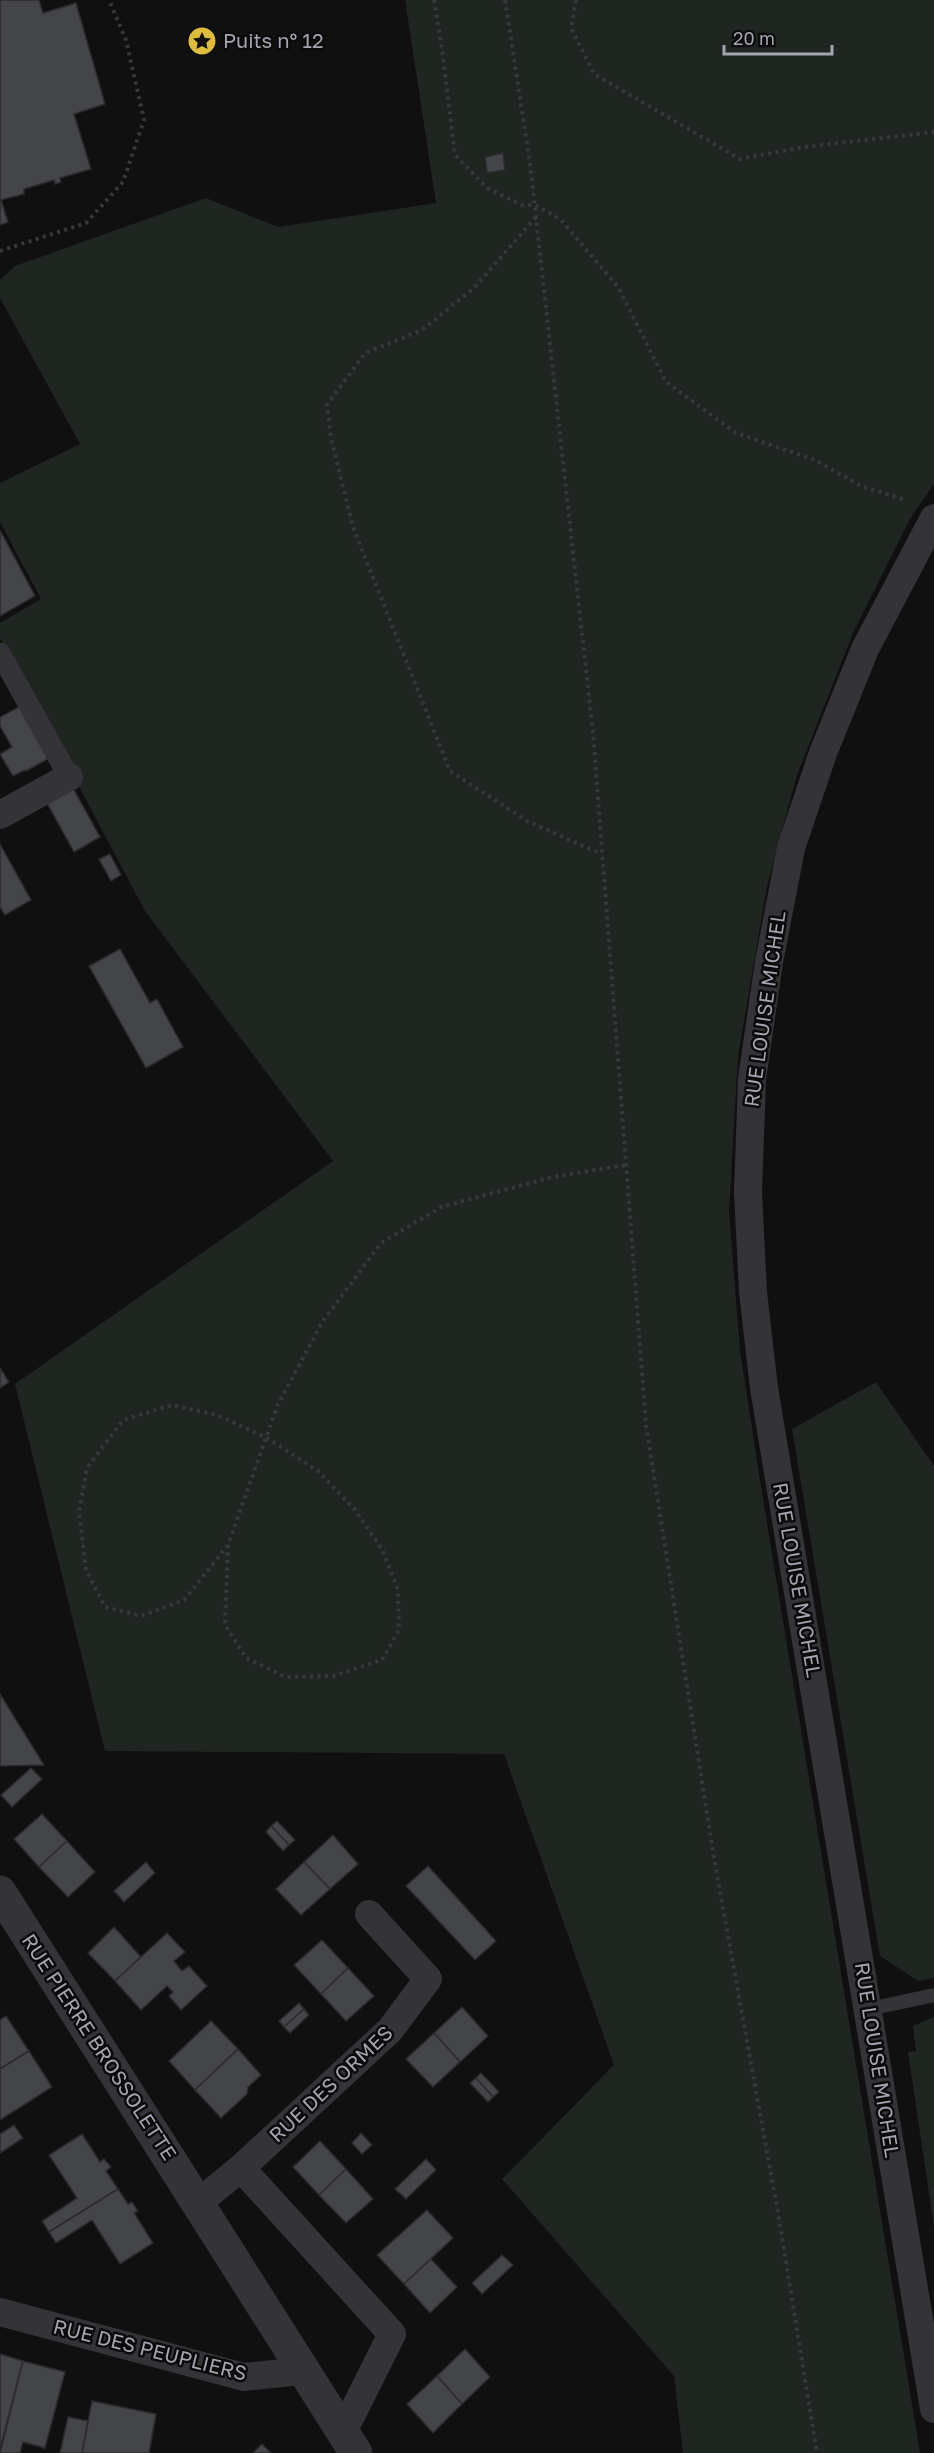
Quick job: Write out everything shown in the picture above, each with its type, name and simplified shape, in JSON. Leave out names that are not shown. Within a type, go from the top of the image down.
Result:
[{"type":"street","name":"RUE LOUISE MICHEL","points":[[924,510],[823,753],[791,848],[769,962],[752,1078],[748,1192],[753,1292],[764,1388],[934,2409]]},
{"type":"street","points":[[0,653],[69,777],[0,815]]},
{"type":"street","name":"RUE PIERRE BROSSOLETTE","points":[[0,1892],[302,2371],[350,2443]]},
{"type":"street","name":"RUE DES ORMES","points":[[240,2168],[390,2030],[428,1978],[369,1914]]},
{"type":"street","points":[[198,2203],[240,2168]]},
{"type":"street","name":"RUE PIERRE BROSSOLETTE","points":[[240,2168],[392,2334],[350,2443]]},
{"type":"street","name":"RUE DES PEUPLIERS","points":[[0,2312],[244,2377],[302,2371]]},
{"type":"lane","points":[[869,2009],[934,1995]]},
{"type":"path","points":[[0,251],[86,223],[123,182],[144,120],[126,40],[109,0]]},
{"type":"path","points":[[434,0],[454,155],[487,188],[522,205],[535,206],[561,220],[618,286],[666,382],[736,433],[815,460],[861,486],[924,510]]},
{"type":"path","points":[[505,0],[535,206],[592,721],[646,1425],[714,1858],[778,2213],[817,2453]]},
{"type":"path","points":[[576,0],[571,28],[594,74],[740,159],[804,147],[934,132]]},
{"type":"path","points":[[536,217],[474,288],[422,330],[365,353],[327,405],[331,438],[353,527],[450,771],[527,821],[602,854]]},
{"type":"path","points":[[228,1545],[184,1600],[141,1616],[105,1607],[86,1570],[79,1510],[87,1468],[123,1420],[172,1405],[217,1415],[267,1438],[318,1471],[355,1510],[382,1549],[398,1590],[399,1630],[381,1660],[333,1676],[286,1677],[246,1658],[225,1625],[228,1545],[267,1438],[278,1404],[323,1321],[381,1243],[441,1207],[552,1177],[626,1165]]},
{"type":"shaded area","points":[[405,0],[934,0],[934,484],[910,519],[853,633],[797,775],[767,886],[738,1056],[729,1212],[740,1350],[762,1493],[920,2453],[683,2453],[674,2376],[502,2179],[614,2065],[504,1754],[105,1751],[15,1384],[333,1161],[145,911],[0,638],[0,623],[41,599],[0,522],[0,483],[80,444],[0,298],[0,280],[15,266],[206,198],[278,227],[436,203]]},
{"type":"shaded area","points":[[876,1382],[934,1466],[934,1978],[918,1981],[880,1956],[792,1429]]},
{"type":"shaded area","points":[[934,2017],[934,2227],[908,2052],[916,2051],[913,2026]]},
{"type":"building","points":[[0,0],[39,0],[43,13],[76,3],[105,104],[74,114],[91,169],[60,178],[61,182],[55,184],[54,180],[24,189],[24,194],[1,200],[8,222],[0,225]]},
{"type":"building","points":[[503,153],[505,170],[487,173],[485,157]]},
{"type":"building","points":[[0,530],[35,596],[0,616]]},
{"type":"building","points":[[23,705],[53,756],[13,776],[0,754],[12,747],[0,726],[0,717]]},
{"type":"building","points":[[73,788],[100,837],[74,852],[47,803]]},
{"type":"building","points":[[0,844],[31,900],[5,915],[0,907]]},
{"type":"building","points":[[110,854],[121,875],[111,881],[99,859]]},
{"type":"building","points":[[120,949],[150,1003],[157,999],[183,1047],[146,1068],[89,966]]},
{"type":"building","points":[[0,1368],[9,1382],[0,1388]]},
{"type":"building","points":[[0,1694],[44,1765],[0,1766]]},
{"type":"building","points":[[31,1768],[42,1779],[12,1807],[1,1795]]},
{"type":"building","points":[[42,1814],[67,1841],[39,1867],[14,1839]]},
{"type":"building","points":[[277,1821],[295,1840],[289,1845],[271,1826]]},
{"type":"building","points":[[271,1826],[289,1845],[283,1851],[266,1832]]},
{"type":"building","points":[[333,1835],[358,1864],[330,1889],[304,1862]]},
{"type":"building","points":[[67,1841],[95,1872],[68,1897],[39,1867]]},
{"type":"building","points":[[146,1862],[155,1873],[124,1902],[114,1891]]},
{"type":"building","points":[[304,1862],[330,1889],[301,1915],[276,1889]]},
{"type":"building","points":[[428,1866],[496,1941],[475,1960],[406,1886]]},
{"type":"building","points":[[114,1927],[141,1957],[115,1981],[88,1953]]},
{"type":"building","points":[[167,1933],[185,1952],[174,1961],[182,1971],[189,1966],[207,1986],[181,2010],[169,1996],[173,1992],[167,1986],[141,2010],[115,1981]]},
{"type":"building","points":[[322,1940],[348,1968],[321,1994],[294,1965]]},
{"type":"building","points":[[348,1968],[374,1996],[346,2021],[321,1994]]},
{"type":"building","points":[[299,2003],[304,2009],[284,2027],[279,2021]]},
{"type":"building","points":[[462,2007],[488,2036],[460,2062],[434,2033]]},
{"type":"building","points":[[304,2009],[309,2015],[290,2033],[284,2027]]},
{"type":"building","points":[[6,2016],[29,2051],[0,2069],[0,2020]]},
{"type":"building","points":[[211,2021],[238,2049],[195,2090],[169,2061]]},
{"type":"building","points":[[434,2033],[460,2062],[433,2087],[406,2059]]},
{"type":"building","points":[[238,2049],[261,2075],[248,2087],[247,2094],[221,2118],[195,2090]]},
{"type":"building","points":[[29,2051],[52,2087],[0,2120],[0,2069]]},
{"type":"building","points":[[481,2073],[499,2092],[493,2097],[476,2078]]},
{"type":"building","points":[[476,2078],[493,2097],[488,2102],[470,2083]]},
{"type":"building","points":[[14,2125],[23,2138],[0,2153],[0,2134]]},
{"type":"building","points":[[361,2133],[372,2145],[362,2154],[352,2143]]},
{"type":"building","points":[[82,2134],[100,2162],[104,2159],[111,2167],[106,2171],[118,2189],[49,2232],[42,2221],[77,2198],[49,2155]]},
{"type":"building","points":[[320,2141],[346,2169],[319,2195],[293,2167]]},
{"type":"building","points":[[426,2159],[436,2170],[406,2199],[395,2189]]},
{"type":"building","points":[[346,2169],[373,2199],[346,2223],[319,2195]]},
{"type":"building","points":[[118,2189],[128,2204],[132,2202],[138,2211],[134,2213],[153,2243],[120,2264],[92,2220],[56,2243],[49,2232]]},
{"type":"building","points":[[427,2210],[453,2238],[404,2284],[377,2255]]},
{"type":"building","points":[[502,2255],[513,2265],[482,2294],[472,2283]]},
{"type":"building","points":[[431,2259],[457,2287],[430,2313],[404,2284]]},
{"type":"building","points":[[465,2349],[490,2377],[462,2404],[437,2376]]},
{"type":"building","points":[[0,2354],[23,2361],[0,2449]]},
{"type":"building","points":[[23,2361],[65,2372],[45,2448],[23,2442],[20,2453],[0,2453]]},
{"type":"building","points":[[437,2376],[462,2404],[433,2433],[407,2404]]},
{"type":"building","points":[[92,2401],[156,2414],[149,2453],[82,2453]]},
{"type":"building","points":[[68,2417],[88,2421],[82,2453],[60,2453]]},
{"type":"building","points":[[262,2444],[271,2453],[253,2453]]},
{"type":"place","name":"Puits n° 12","points":[[202,41]]}]
